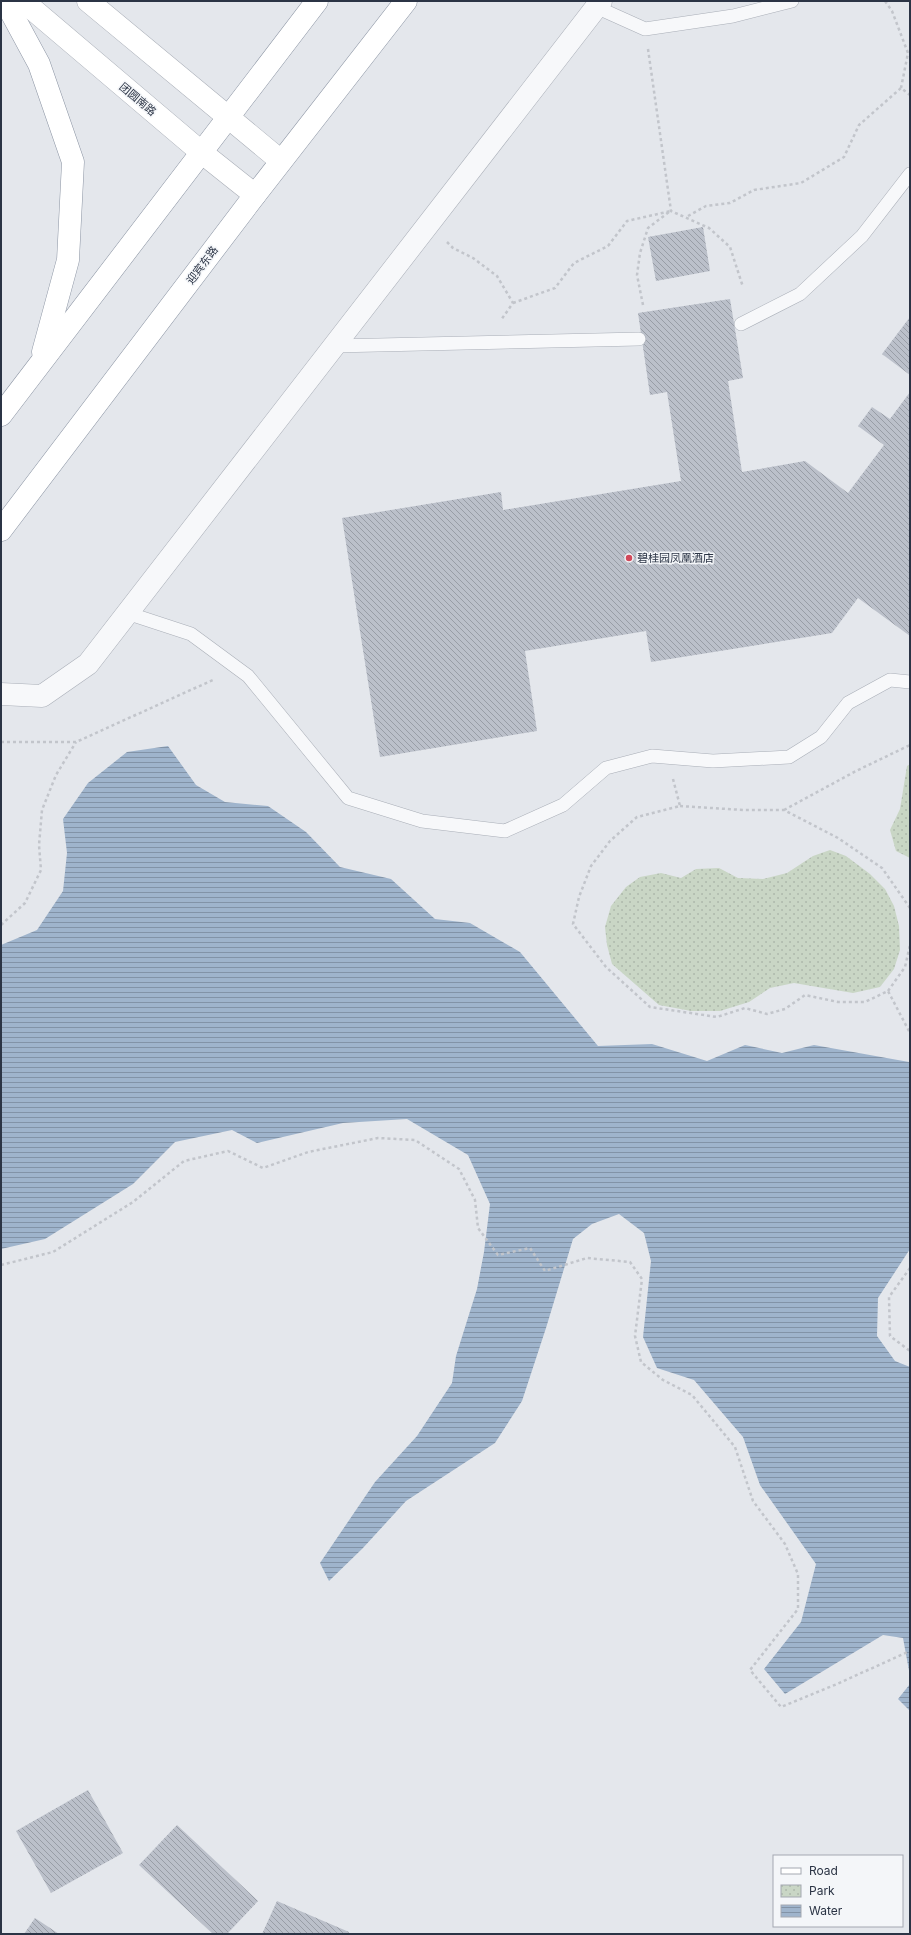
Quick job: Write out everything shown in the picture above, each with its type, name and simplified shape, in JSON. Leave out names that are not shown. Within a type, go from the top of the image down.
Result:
[{"type":"main road","points":[[5,1],[38,64],[73,162],[68,260],[40,363]]},
{"type":"main road","name":"团圆南路","points":[[23,1],[201,152],[255,195]]},
{"type":"main road","points":[[88,1],[281,161]]},
{"type":"main road","points":[[1,415],[317,1]]},
{"type":"main road","name":"迎宾东路","points":[[1,530],[281,161],[406,1]]},
{"type":"street","points":[[1,694],[42,696],[88,664],[598,4]]},
{"type":"lane","points":[[598,4],[645,29],[733,16],[792,1]]},
{"type":"lane","points":[[740,324],[800,294],[862,236],[910,174]]},
{"type":"lane","points":[[334,346],[639,339]]},
{"type":"lane","points":[[127,613],[191,634],[248,676],[348,798],[422,821],[505,831],[563,805],[606,768],[652,756],[713,761],[789,757],[821,737],[848,703],[890,680],[910,682]]},
{"type":"path","points":[[687,217],[706,206],[730,203],[754,190],[801,183],[844,157],[859,125],[901,88],[908,53],[892,11],[885,1]]},
{"type":"path","points":[[645,29],[671,211]]},
{"type":"path","points":[[901,88],[910,95]]},
{"type":"path","points":[[643,304],[637,275],[640,253],[648,228],[671,211]]},
{"type":"path","points":[[484,343],[513,303],[555,288],[574,262],[608,246],[627,220],[671,211],[709,228],[730,247],[743,287]]},
{"type":"path","points":[[429,223],[452,248],[473,258],[497,276],[513,303]]},
{"type":"path","points":[[1,742],[76,742],[238,668]]},
{"type":"path","points":[[1,925],[25,903],[41,870],[39,845],[42,810],[56,775],[76,742]]},
{"type":"path","points":[[784,810],[856,771],[910,745]]},
{"type":"path","points":[[668,758],[680,806]]},
{"type":"path","points":[[910,908],[882,868],[838,838],[784,810],[743,810],[680,806],[638,817],[610,841],[591,866],[579,897],[573,924],[606,966],[650,1007],[718,1017],[745,1008],[767,1014],[785,1009],[805,995],[838,1002],[865,1002],[888,991],[905,967],[910,945]]},
{"type":"path","points":[[888,991],[910,1033]]},
{"type":"path","points":[[1,1265],[53,1252],[133,1202],[184,1161],[228,1151],[263,1168],[308,1152],[378,1138],[415,1140],[459,1169],[475,1200],[478,1228],[498,1255],[530,1248],[545,1271],[587,1258],[630,1262],[642,1279],[635,1336],[641,1362],[664,1380],[692,1395],[735,1447],[753,1501],[785,1544],[798,1574],[798,1609],[750,1670],[781,1707],[837,1684],[910,1651]]},
{"type":"path","points":[[910,1268],[889,1297],[890,1336],[910,1351]]},
{"type":"green space","points":[[910,764],[910,858],[896,851],[890,830],[900,809],[907,766]]},
{"type":"green space","points":[[830,850],[846,856],[870,874],[885,889],[894,906],[899,926],[900,950],[894,969],[880,987],[853,993],[794,983],[770,988],[749,1002],[720,1011],[691,1011],[659,1005],[612,964],[607,945],[605,927],[611,906],[626,887],[640,877],[661,873],[681,878],[696,869],[719,868],[738,878],[763,879],[787,873],[813,856]]},
{"type":"water","points":[[168,746],[196,785],[225,802],[268,806],[306,832],[340,867],[391,879],[435,919],[470,923],[520,952],[598,1046],[652,1044],[707,1061],[745,1045],[782,1053],[814,1045],[909,1062],[910,1249],[878,1298],[877,1336],[895,1361],[910,1367],[910,1676],[903,1638],[883,1635],[785,1694],[764,1669],[801,1622],[816,1564],[760,1485],[743,1437],[694,1380],[657,1368],[643,1337],[651,1261],[644,1233],[619,1214],[592,1224],[573,1239],[522,1401],[495,1443],[406,1501],[363,1548],[329,1581],[320,1563],[375,1482],[417,1436],[452,1383],[456,1356],[477,1289],[484,1252],[490,1204],[468,1155],[407,1119],[343,1123],[257,1143],[232,1130],[175,1142],[133,1184],[45,1239],[1,1249],[1,945],[37,930],[63,891],[67,853],[63,819],[88,783],[127,752]]},
{"type":"water","points":[[910,1684],[910,1711],[898,1699]]},
{"type":"building","points":[[703,227],[710,271],[656,281],[648,237]]},
{"type":"building","name":"碧桂园凤凰酒店","points":[[730,299],[743,378],[728,381],[742,472],[805,461],[848,493],[884,445],[858,426],[872,407],[890,419],[910,392],[910,636],[858,598],[832,633],[651,662],[646,631],[525,651],[537,731],[380,757],[342,518],[501,492],[503,510],[681,481],[667,392],[650,395],[638,313]]},
{"type":"building","points":[[910,317],[910,375],[882,354]]},
{"type":"building","points":[[88,1790],[123,1853],[51,1893],[16,1831]]},
{"type":"building","points":[[177,1825],[258,1901],[227,1934],[213,1934],[139,1865]]},
{"type":"building","points":[[277,1901],[349,1932],[348,1934],[262,1934]]},
{"type":"building","points":[[35,1918],[59,1934],[24,1934]]},
{"type":"place","name":"碧桂园凤凰酒店","points":[[629,558]]}]
